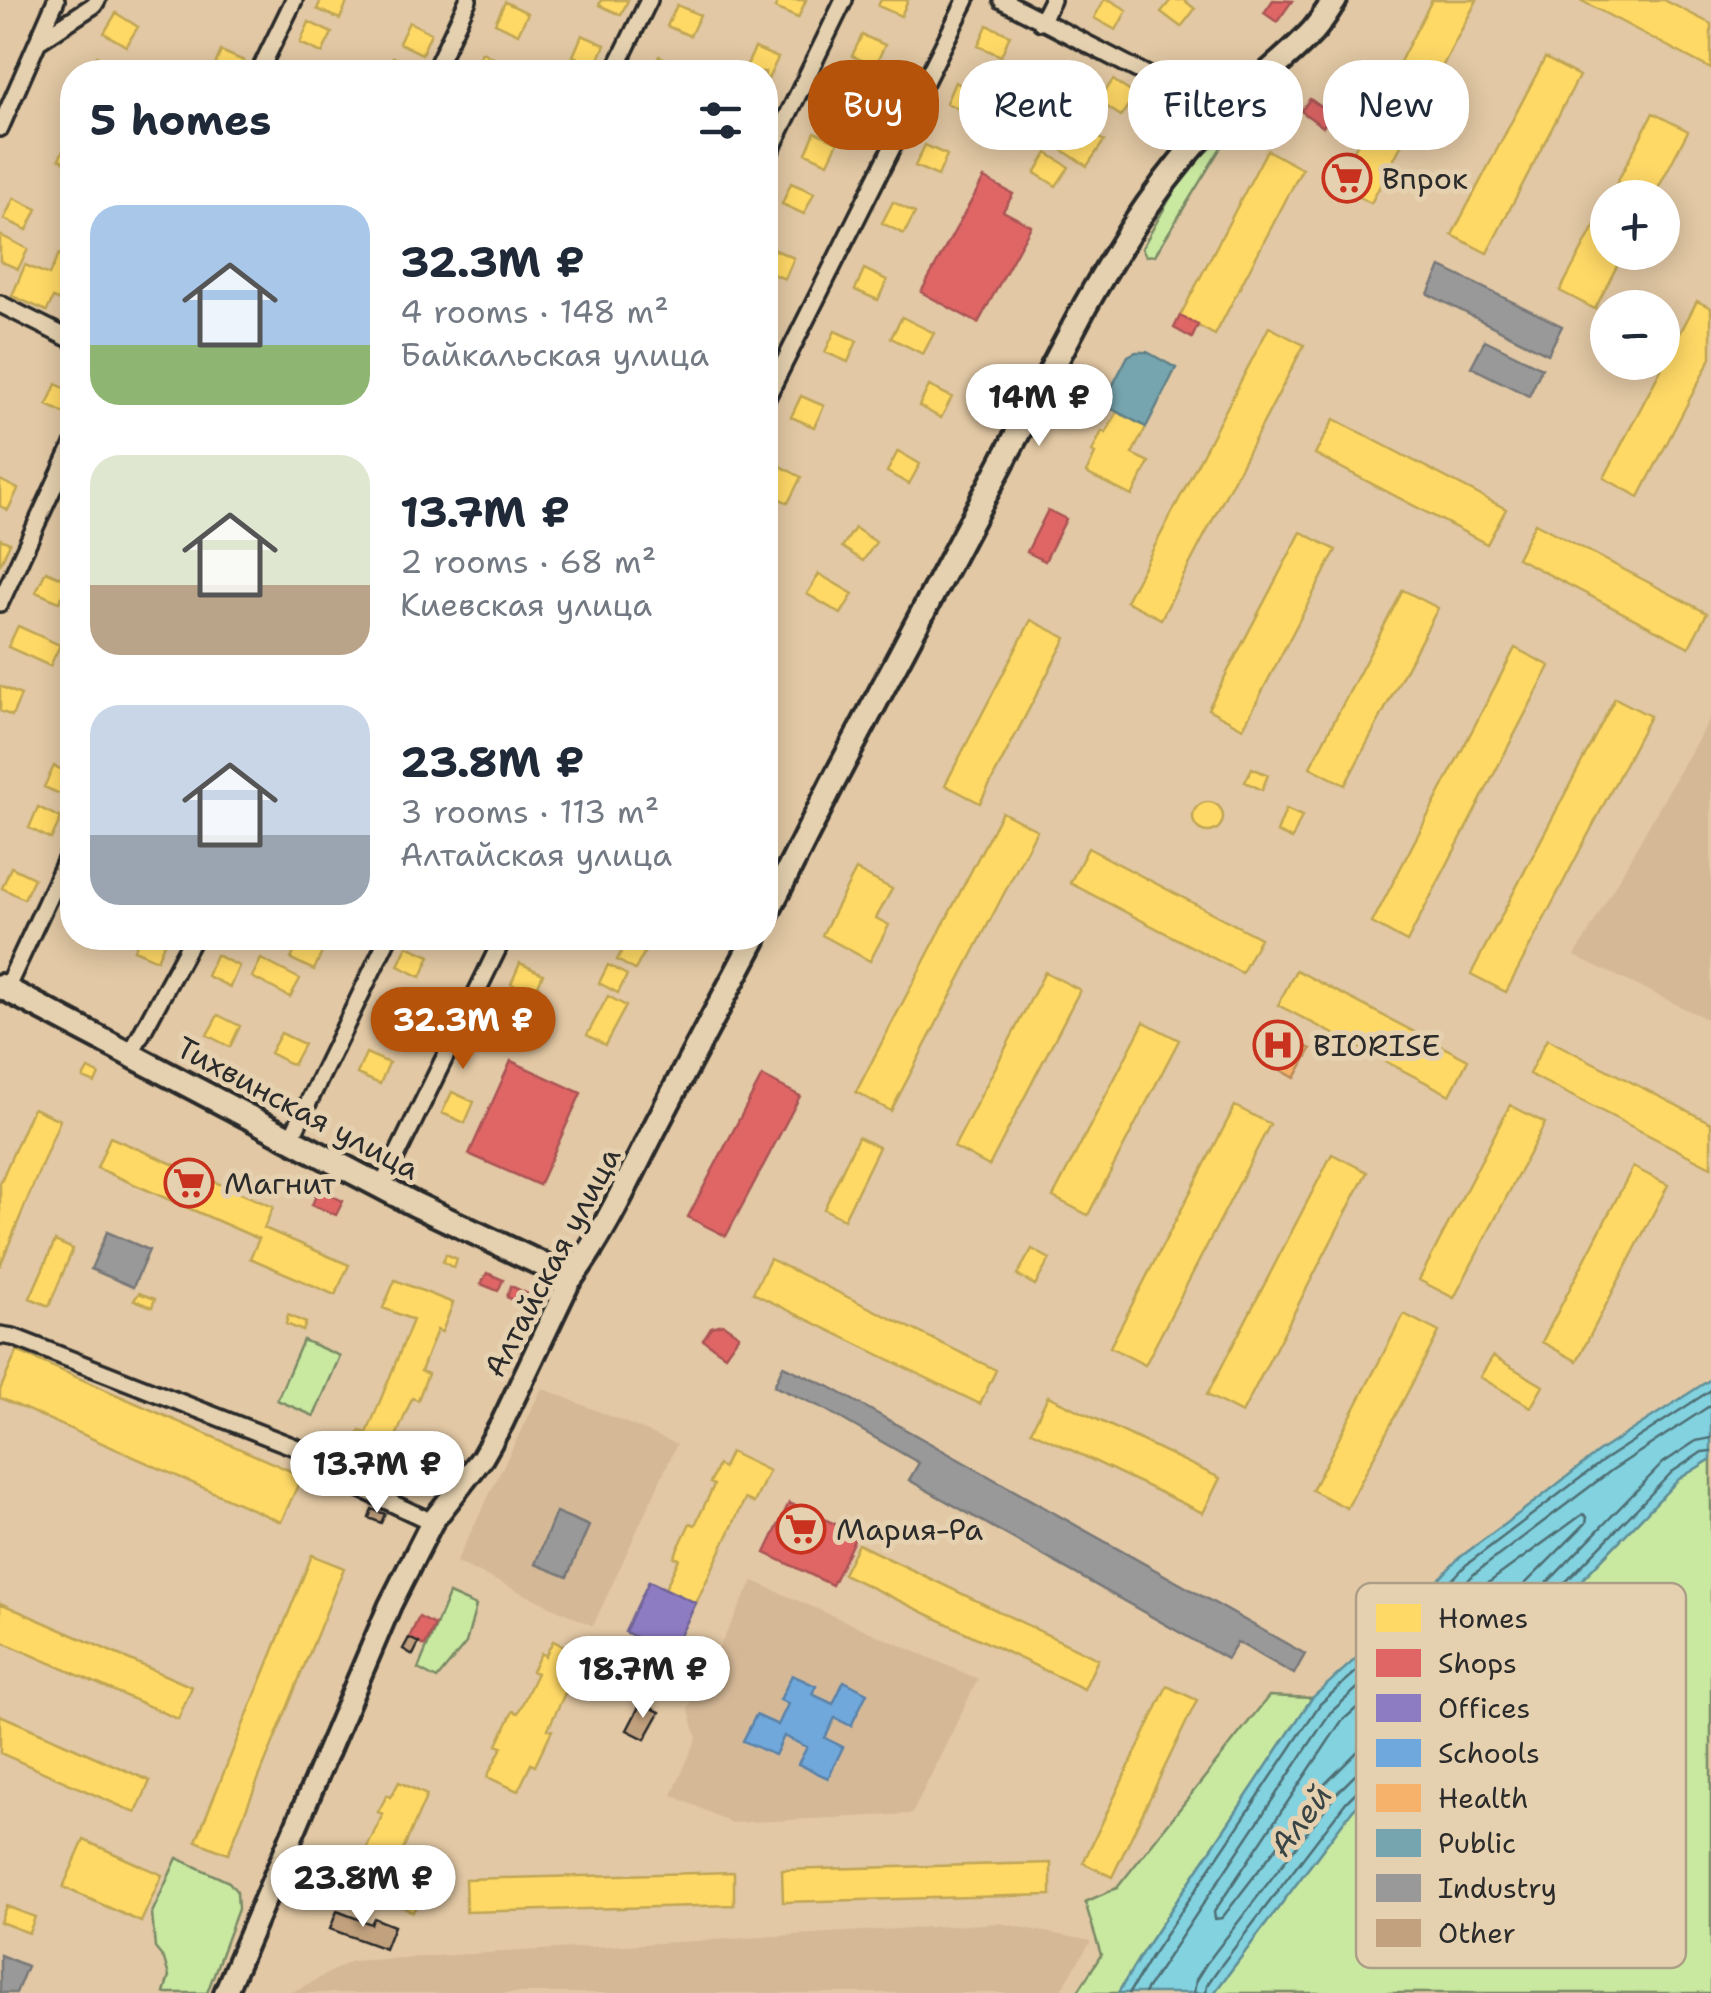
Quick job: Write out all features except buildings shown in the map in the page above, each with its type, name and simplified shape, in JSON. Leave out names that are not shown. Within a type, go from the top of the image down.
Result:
[{"type":"main road","points":[[1281,60],[1313,30],[1335,0]]},
{"type":"main road","points":[[778,891],[1084,306],[1147,203],[1190,150]]},
{"type":"main road","name":"Алтайская улица","points":[[571,1278],[613,1212],[749,950]]},
{"type":"main road","name":"Тихвинская улица","points":[[3,988],[382,1186],[571,1278]]},
{"type":"street","points":[[0,128],[56,0]]},
{"type":"street","points":[[37,42],[97,0]]},
{"type":"street","points":[[265,60],[294,0]]},
{"type":"street","points":[[440,60],[468,0]]},
{"type":"street","points":[[620,60],[648,0]]},
{"type":"street","points":[[778,135],[844,0]]},
{"type":"street","points":[[778,375],[966,0]]},
{"type":"street","points":[[1002,0],[1128,66]]},
{"type":"street","points":[[1041,22],[1052,0]]},
{"type":"street","points":[[0,304],[60,334]]},
{"type":"street","points":[[0,603],[60,473]]},
{"type":"street","points":[[3,988],[60,872]]},
{"type":"street","points":[[131,1054],[187,950]]},
{"type":"street","points":[[292,1138],[382,950]]},
{"type":"street","points":[[382,1186],[496,950]]},
{"type":"street","name":"Алтайская улица","points":[[225,1993],[390,1605],[432,1522],[492,1440],[571,1278]]},
{"type":"street","points":[[0,1335],[310,1453],[319,1469],[432,1522]]},
{"type":"shaded area","points":[[1711,716],[1711,1021],[1575,956]]},
{"type":"shaded area","points":[[542,1388],[677,1444],[593,1626],[456,1562]]},
{"type":"shaded area","points":[[753,1581],[978,1679],[912,1814],[732,1823],[672,1795],[697,1738],[688,1708]]},
{"type":"shaded area","points":[[999,1923],[1091,1941],[1059,1993],[291,1993],[351,1961]]},
{"type":"green space","points":[[1209,150],[1219,150],[1155,255],[1146,256],[1142,248],[1177,186]]},
{"type":"green space","points":[[303,1340],[340,1356],[314,1416],[277,1400]]},
{"type":"green space","points":[[1711,1459],[1711,1993],[1214,1993],[1356,1806],[1356,1968],[1686,1968],[1686,1583],[1579,1583],[1679,1479]]},
{"type":"green space","points":[[449,1594],[476,1606],[466,1643],[437,1679],[418,1669]]},
{"type":"green space","points":[[1269,1696],[1312,1698],[1118,1993],[1077,1993],[1101,1955],[1085,1902],[1117,1888]]},
{"type":"green space","points":[[177,1858],[229,1882],[237,1892],[238,1909],[207,1993],[164,1993],[169,1976],[164,1959],[155,1948],[152,1913]]},
{"type":"water","points":[[1711,1379],[1711,1459],[1679,1479],[1579,1583],[1435,1583],[1459,1558],[1598,1452]]},
{"type":"water","name":"Алей","points":[[1356,1658],[1356,1806],[1214,1993],[1118,1993],[1142,1953],[1312,1698]]},
{"type":"place","name":"Впрок","points":[[1347,178]]},
{"type":"place","name":"BIORISE","points":[[1278,1045]]},
{"type":"place","name":"Магнит","points":[[189,1183]]},
{"type":"place","name":"Мария-Ра","points":[[801,1529]]}]
